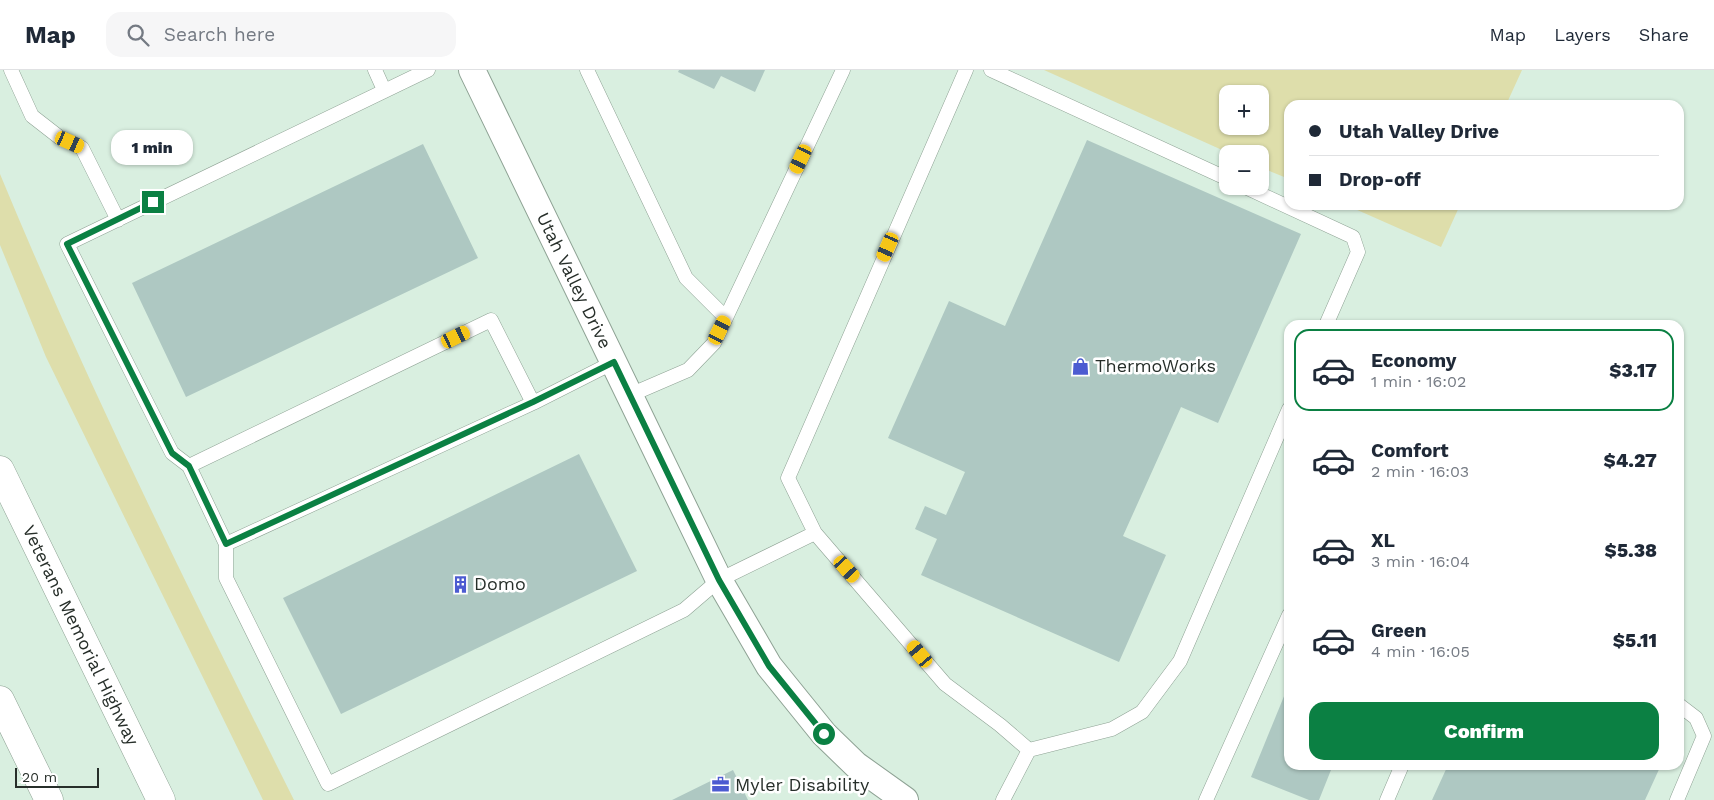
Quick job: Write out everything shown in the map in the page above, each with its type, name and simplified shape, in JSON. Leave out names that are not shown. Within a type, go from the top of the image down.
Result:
[{"type":"highway","name":"Veterans Memorial Highway","points":[[0,470],[161,800]]},
{"type":"highway","points":[[0,700],[49,800]]},
{"type":"street","name":"Utah Valley Drive","points":[[472,70],[719,580],[769,666],[824,734],[856,765],[905,800]]},
{"type":"lane","points":[[11,70],[32,116],[59,138],[82,148],[118,220]]},
{"type":"lane","points":[[375,70],[384,90]]},
{"type":"lane","points":[[428,70],[67,244],[172,453],[189,466],[226,544],[226,578],[328,784],[684,610],[719,580],[815,533]]},
{"type":"lane","points":[[587,70],[686,278],[726,318]]},
{"type":"lane","points":[[630,395],[688,370],[714,343],[843,70]]},
{"type":"lane","points":[[966,70],[788,478],[815,533],[945,684],[1000,725],[1029,750]]},
{"type":"lane","points":[[991,70],[1219,175]]},
{"type":"lane","points":[[1262,195],[1284,205]]},
{"type":"lane","points":[[1295,210],[1353,237],[1358,252],[1328,320]]},
{"type":"lane","points":[[189,466],[491,320],[533,402]]},
{"type":"lane","points":[[226,544],[533,402],[614,362]]},
{"type":"lane","points":[[1003,800],[1029,750],[1112,730],[1142,712],[1180,661],[1284,421]]},
{"type":"lane","points":[[1206,800],[1284,625]]},
{"type":"lane","points":[[1677,800],[1704,736],[1696,718],[1684,709]]},
{"type":"lane","points":[[1387,800],[1400,770]]},
{"type":"green space","points":[[1044,70],[1522,70],[1508,100],[1284,100],[1284,177],[1269,171],[1269,145],[1219,145],[1219,149]]},
{"type":"green space","points":[[0,174],[69,333],[141,490],[294,800],[263,800],[46,357],[0,245]]},
{"type":"green space","points":[[1357,210],[1458,210],[1441,247]]},
{"type":"building","points":[[679,70],[765,70],[755,92],[721,76],[714,89],[678,72]]},
{"type":"building","name":"ThermoWorks","points":[[1087,140],[1301,234],[1218,423],[1181,407],[1123,536],[1166,555],[1119,662],[921,575],[937,539],[915,529],[925,506],[946,515],[965,472],[888,438],[949,301],[1005,326]]},
{"type":"building","points":[[423,144],[478,258],[186,397],[132,283]]},
{"type":"building","name":"Domo","points":[[579,454],[637,571],[341,714],[283,598]]},
{"type":"building","points":[[1284,696],[1284,770],[1331,770],[1319,800],[1309,800],[1251,777]]},
{"type":"building","name":"Myler Disability","points":[[733,770],[748,800],[672,800]]},
{"type":"building","points":[[1446,770],[1659,770],[1645,800],[1432,800]]},
{"type":"place","name":"ThermoWorks","points":[[1081,366]]},
{"type":"place","name":"Domo","points":[[460,584]]},
{"type":"place","name":"Myler Disability","points":[[721,785]]},
{"type":"route","points":[[153,202],[67,244],[172,453],[189,466],[226,544],[533,402],[614,362],[719,580],[769,666],[791,696],[824,734]]}]
